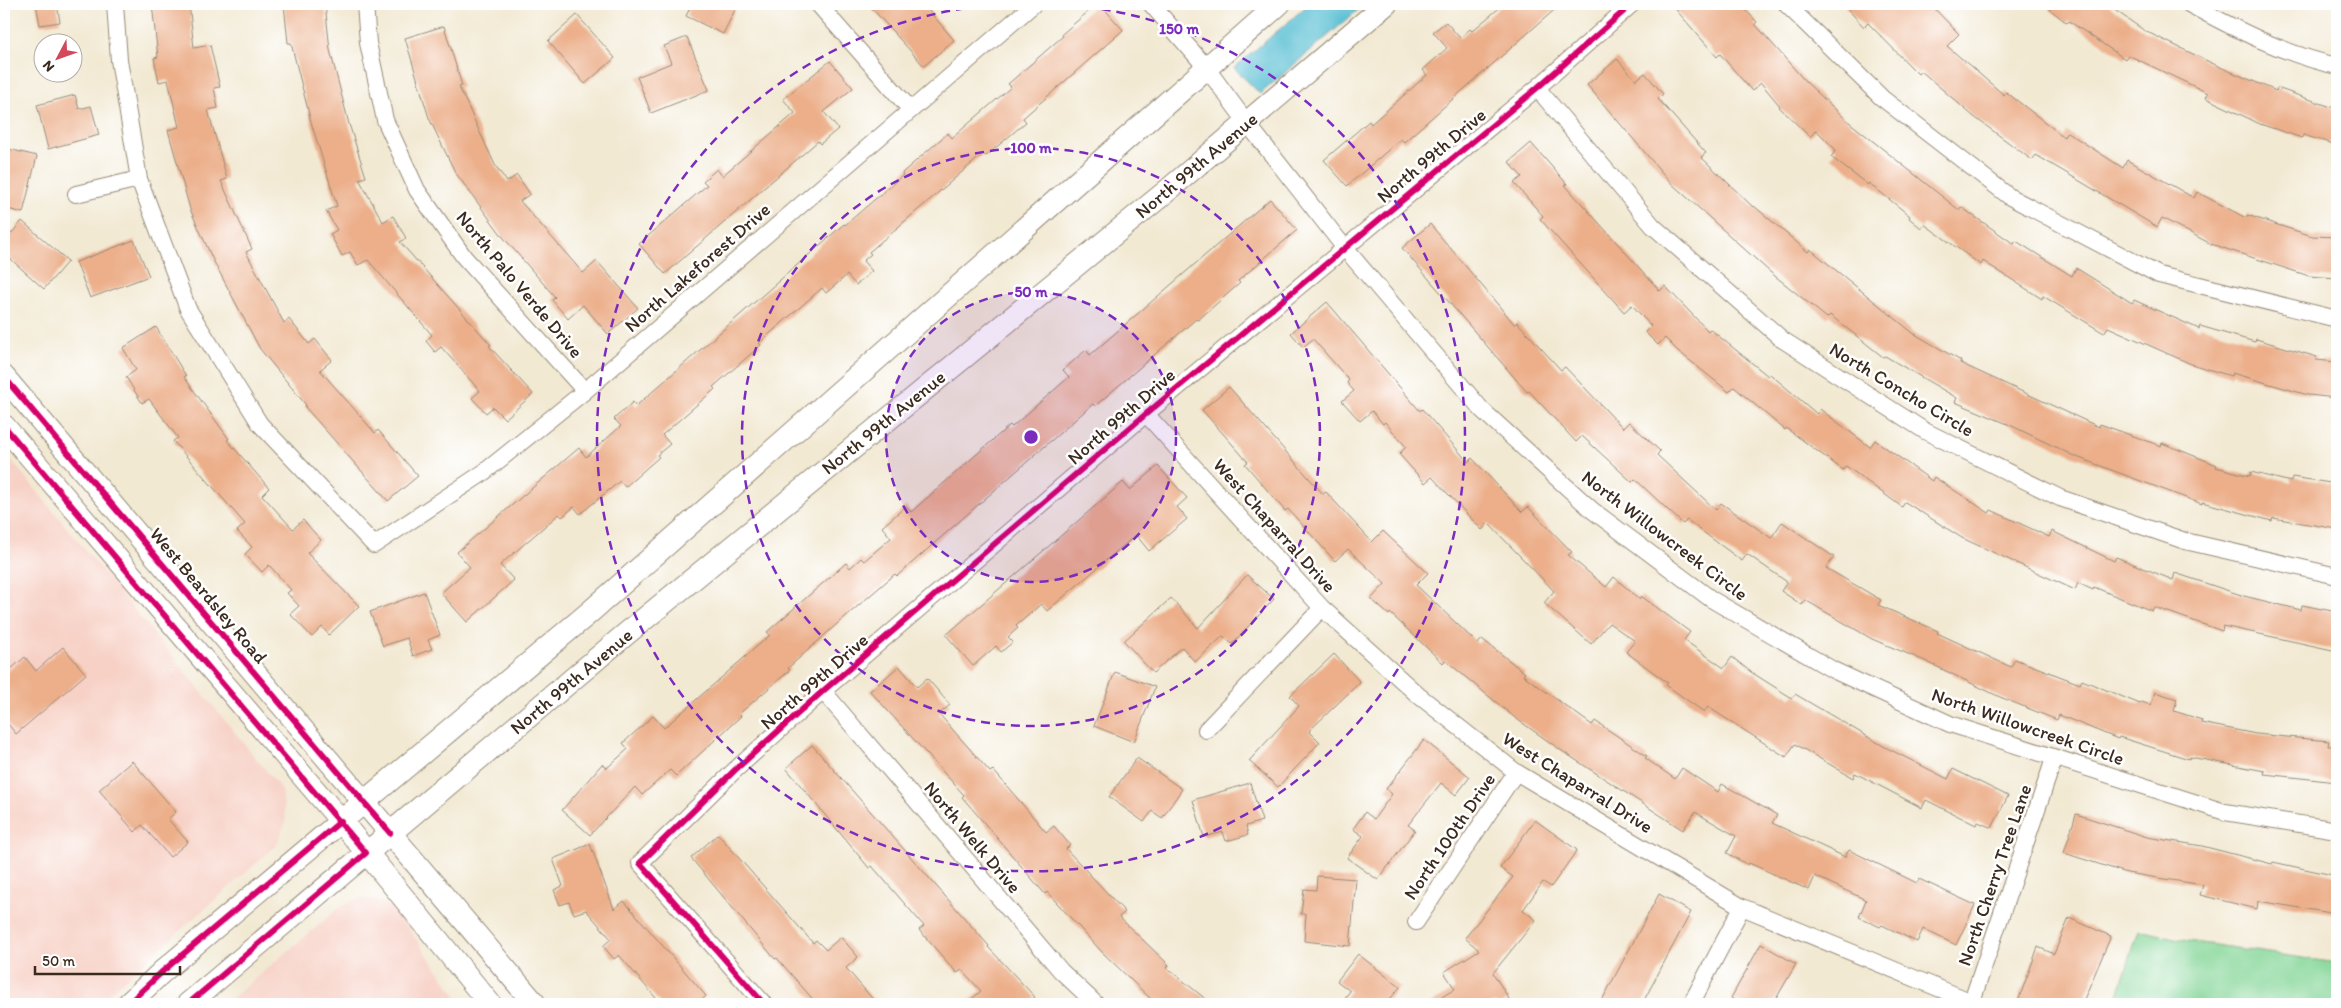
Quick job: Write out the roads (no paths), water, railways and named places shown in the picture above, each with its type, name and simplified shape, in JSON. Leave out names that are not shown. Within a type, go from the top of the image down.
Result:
[{"type":"main road","points":[[128,1004],[170,965],[597,605],[1205,66],[1279,4]]},
{"type":"main road","name":"North 99th Avenue","points":[[188,1004],[732,546],[1247,123],[1386,4]]},
{"type":"main road","name":"West Beardsley Road","points":[[4,377],[379,842],[536,1004]]},
{"type":"main road","name":"West Beardsley Road","points":[[4,426],[353,811],[379,842],[490,1004]]},
{"type":"street","points":[[76,194],[139,179],[119,60],[115,4]]},
{"type":"street","name":"North Palo Verde Drive","points":[[365,4],[368,43],[385,120],[417,190],[464,257],[585,391]]},
{"type":"street","points":[[818,4],[910,109]]},
{"type":"street","name":"North Lakeforest Drive","points":[[139,179],[188,309],[260,424],[374,545],[483,473],[585,391],[1034,4]]},
{"type":"street","name":"North Willowcreek Circle","points":[[1151,4],[1205,66],[1344,247],[1482,410],[1592,510],[1711,598],[1833,670],[1950,724],[2054,759],[2225,812],[2337,830]]},
{"type":"street","name":"North 99th Drive","points":[[764,1004],[640,863],[735,770],[823,692],[1146,414],[1537,88],[1632,4]]},
{"type":"street","points":[[1786,4],[1882,98],[2010,197],[2159,275],[2337,319]]},
{"type":"street","points":[[2189,4],[2218,20],[2310,60],[2337,66]]},
{"type":"street","name":"North Concho Circle","points":[[1537,88],[1653,226],[1783,340],[1925,431],[2060,498],[2185,541],[2337,576]]},
{"type":"street","name":"West Chaparral Drive","points":[[1146,414],[1322,608],[1418,695],[1516,772],[1742,906],[1972,1003]]},
{"type":"street","points":[[1206,730],[1322,608]]},
{"type":"street","name":"North Welk Drive","points":[[823,692],[1061,971],[1096,1004]]},
{"type":"street","name":"North Cherry Tree Lane","points":[[1972,1003],[2054,759]]},
{"type":"street","name":"North 100th Drive","points":[[1416,922],[1516,772]]},
{"type":"street","points":[[1691,1004],[1742,906]]},
{"type":"water","points":[[1309,4],[1365,4],[1260,94],[1234,68]]}]
